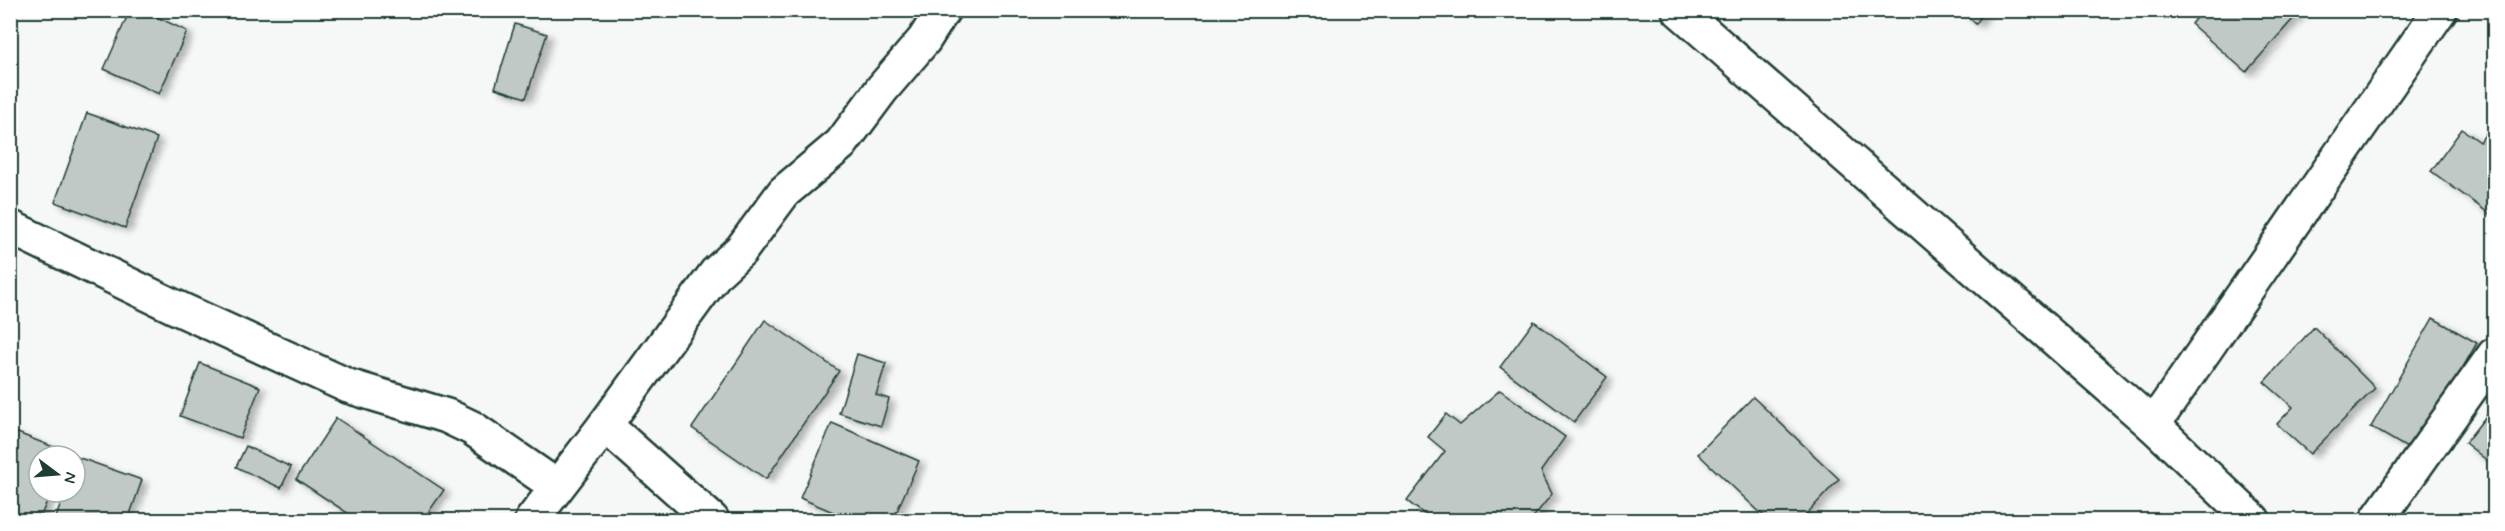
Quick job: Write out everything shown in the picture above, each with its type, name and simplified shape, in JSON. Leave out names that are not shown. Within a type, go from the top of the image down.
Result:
[{"type":"street","points":[[532,520],[716,273],[741,250],[784,192],[841,144],[882,89],[924,40],[943,10]]},
{"type":"street","points":[[1679,10],[2153,425],[2253,520]]},
{"type":"street","points":[[2153,425],[2440,10]]},
{"type":"street","points":[[10,227],[173,306],[348,386],[455,420],[472,428],[556,486]]},
{"type":"street","points":[[2377,520],[2494,355]]},
{"type":"street","points":[[605,425],[712,520]]},
{"type":"building","points":[[130,10],[142,10],[187,31],[159,94],[104,69]]},
{"type":"building","points":[[1960,10],[1985,10],[1976,24]]},
{"type":"building","points":[[2202,10],[2301,10],[2246,72],[2191,24]]},
{"type":"building","points":[[515,24],[547,34],[526,98],[495,88]]},
{"type":"building","points":[[87,113],[157,138],[125,228],[55,202]]},
{"type":"building","points":[[2494,122],[2494,217],[2431,171],[2462,129],[2480,142]]},
{"type":"building","points":[[2433,318],[2477,343],[2414,452],[2371,427]]},
{"type":"building","points":[[765,320],[839,371],[766,479],[692,428]]},
{"type":"building","points":[[1534,321],[1607,377],[1574,422],[1500,367]]},
{"type":"building","points":[[2314,327],[2375,388],[2310,454],[2277,424],[2293,407],[2264,382]]},
{"type":"building","points":[[857,354],[886,363],[876,395],[889,399],[881,426],[839,413]]},
{"type":"building","points":[[200,363],[260,387],[240,438],[180,416]]},
{"type":"building","points":[[1500,390],[1565,437],[1541,471],[1552,494],[1531,520],[1502,520],[1495,515],[1490,520],[1432,520],[1407,501],[1445,451],[1428,437],[1446,414],[1460,425]]},
{"type":"building","points":[[1753,397],[1839,479],[1801,520],[1768,520],[1698,454]]},
{"type":"building","points":[[2494,406],[2494,466],[2465,443]]},
{"type":"building","points":[[336,418],[444,490],[423,520],[358,520],[296,479]]},
{"type":"building","points":[[832,423],[919,461],[893,520],[852,520],[800,498]]},
{"type":"building","points":[[10,430],[46,444],[27,444],[27,504],[46,504],[39,520],[10,520]]},
{"type":"building","points":[[246,446],[291,467],[281,488],[236,467]]},
{"type":"building","points":[[87,461],[142,480],[128,520],[55,520],[61,504],[87,504]]}]
